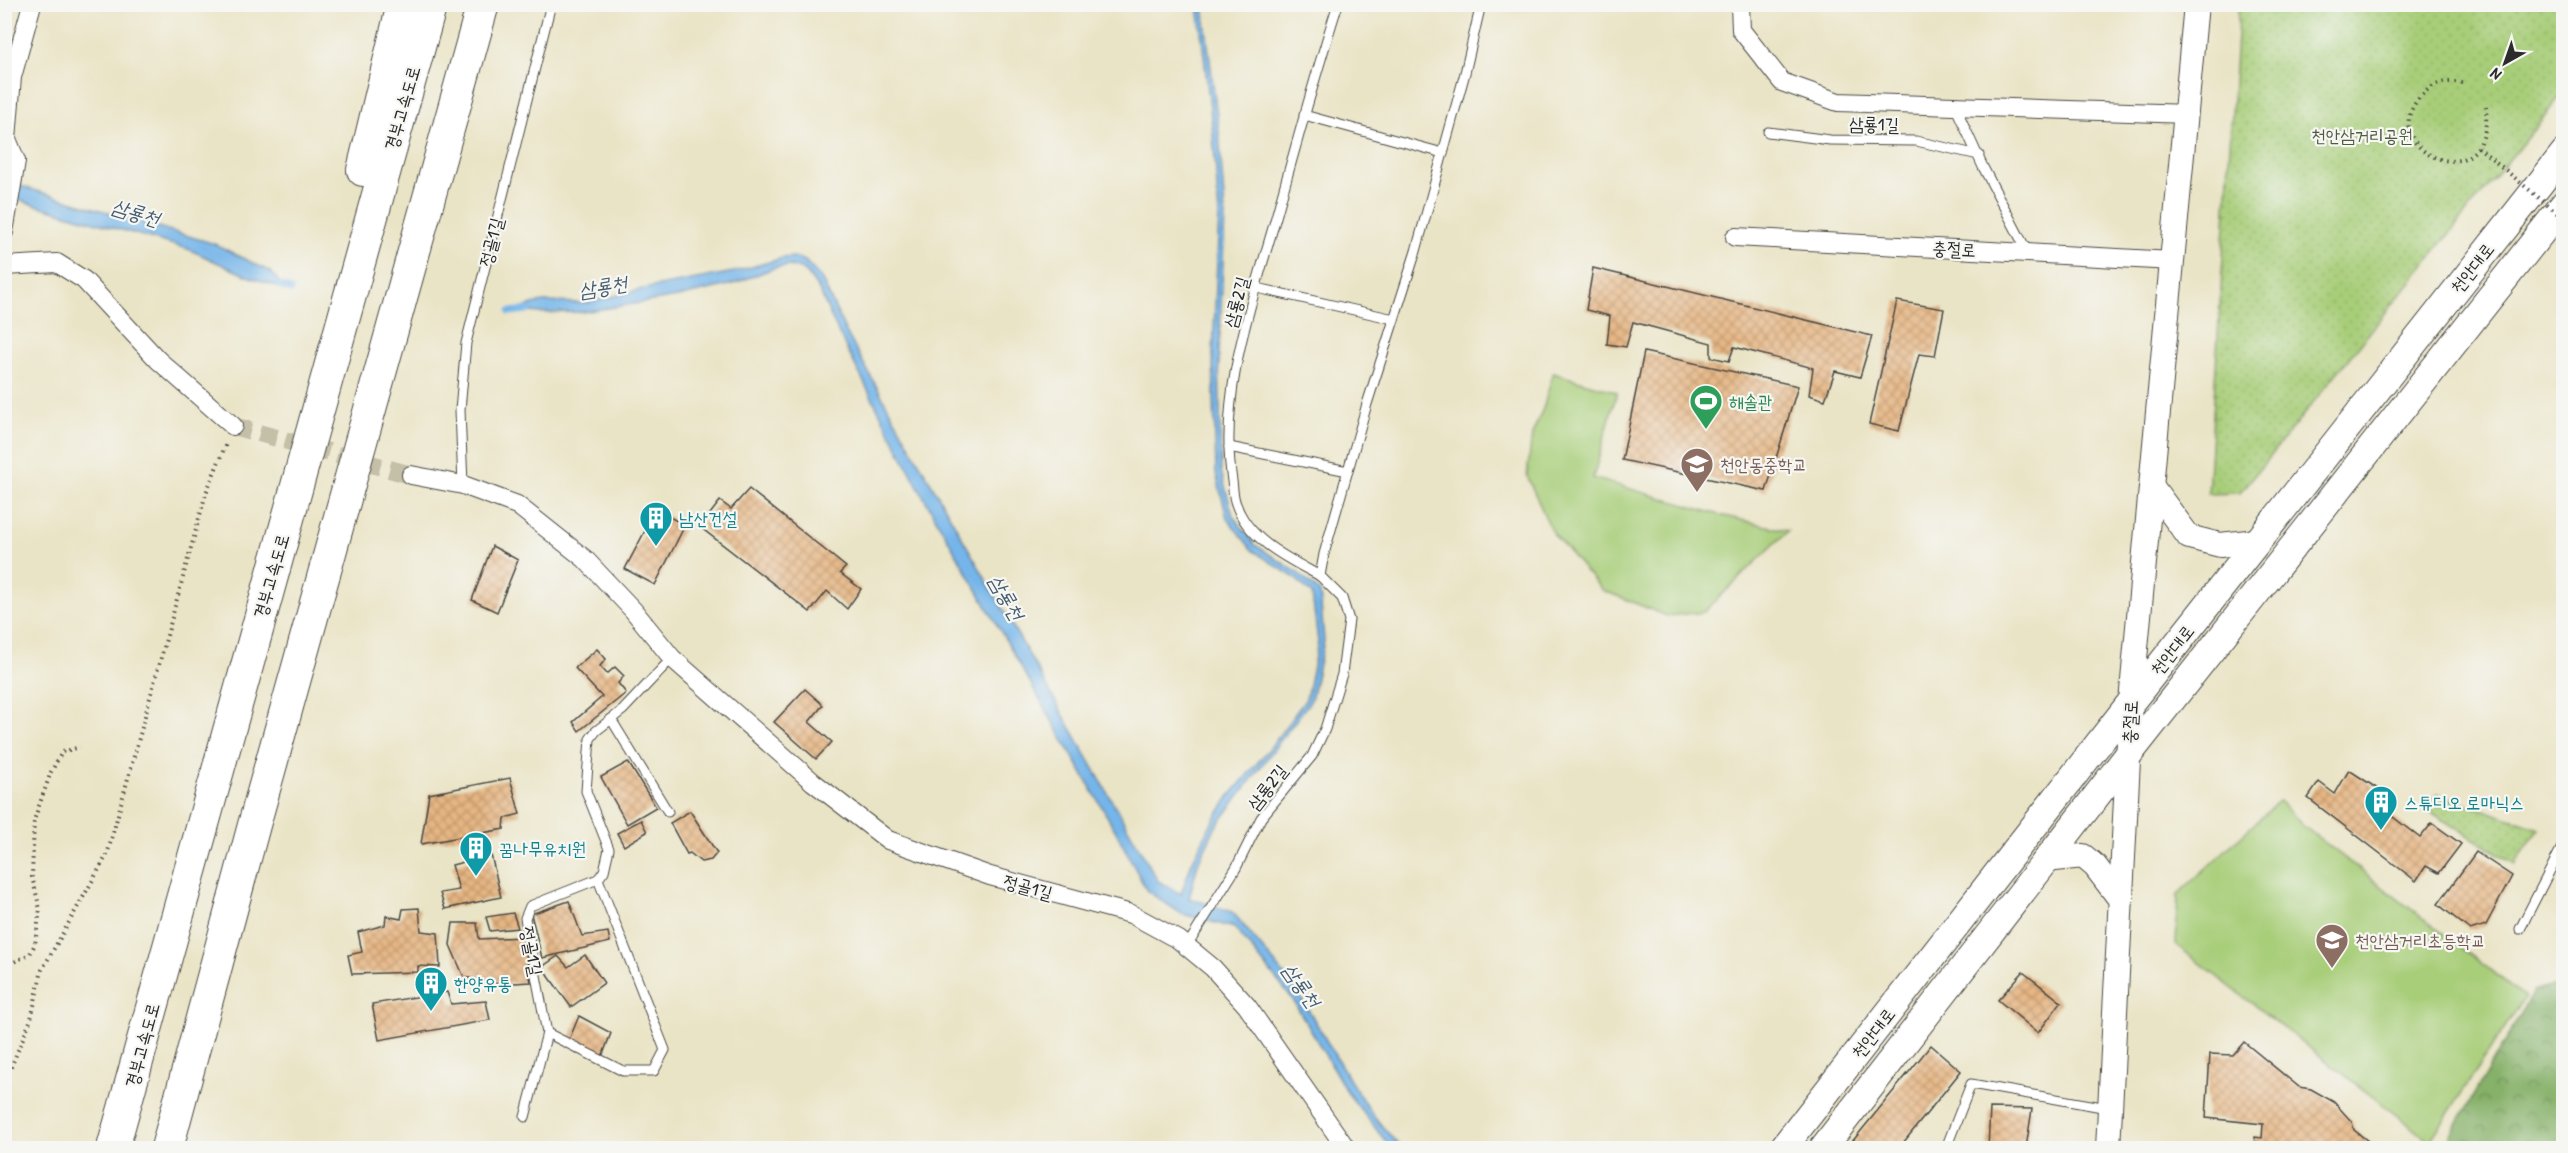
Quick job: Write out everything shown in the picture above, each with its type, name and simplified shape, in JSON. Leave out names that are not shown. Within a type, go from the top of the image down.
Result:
[{"type":"highway","points":[[202,826],[403,4]]},
{"type":"highway","name":"경부고속도로","points":[[113,1149],[431,4]]},
{"type":"highway","points":[[167,1149],[254,825],[483,4]]},
{"type":"main road","name":"천안대로","points":[[1783,1149],[2257,541],[2564,153]]},
{"type":"main road","name":"천안대로","points":[[1823,1149],[2129,754],[2564,204]]},
{"type":"street","points":[[4,232],[10,209],[16,161],[7,139],[12,77],[32,4]]},
{"type":"street","points":[[1740,4],[1741,30],[1782,82],[1838,102],[2188,114]]},
{"type":"street","name":"충절로","points":[[2108,1149],[2131,702],[2188,114],[2196,4]]},
{"type":"street","name":"충절로","points":[[1735,237],[2174,261]]},
{"type":"street","points":[[4,266],[57,262],[84,280],[158,360],[233,426]]},
{"type":"street","name":"정골1길","points":[[411,475],[463,484],[517,505],[585,559],[633,610],[672,658],[813,782],[888,840],[990,876],[1131,914],[1187,946],[1213,968],[1247,1006],[1346,1149]]},
{"type":"street","points":[[2152,487],[2189,537],[2220,545],[2257,541]]},
{"type":"street","points":[[2046,860],[2083,856],[2095,866],[2121,900]]},
{"type":"lane","name":"정골1길","points":[[463,484],[460,411],[466,344],[551,4]]},
{"type":"lane","name":"삼룡2길","points":[[1187,946],[1236,868],[1261,818],[1312,756],[1325,729],[1342,674],[1349,620],[1342,598],[1320,576],[1283,556],[1253,532],[1236,504],[1228,419],[1238,359],[1304,115],[1338,4]]},
{"type":"lane","points":[[1320,576],[1348,471],[1443,153],[1481,4]]},
{"type":"lane","points":[[1955,106],[2028,253]]},
{"type":"lane","points":[[1304,115],[1443,153]]},
{"type":"lane","name":"삼룡1길","points":[[1768,132],[1830,140],[1916,141],[1979,155]]},
{"type":"lane","points":[[1257,288],[1394,319]]},
{"type":"lane","points":[[1229,447],[1348,471]]},
{"type":"lane","points":[[547,1033],[623,1071],[654,1071],[665,1050],[598,879],[604,871],[609,849],[586,791],[588,757],[591,740],[596,731],[623,710],[672,658]]},
{"type":"lane","points":[[611,719],[668,812]]},
{"type":"lane","points":[[2520,929],[2564,843]]},
{"type":"lane","name":"정골1길","points":[[525,1117],[547,1033],[525,918],[530,906],[598,879]]},
{"type":"lane","points":[[1946,1149],[1971,1084],[2110,1108]]},
{"type":"path","points":[[2463,83],[2445,82],[2426,90],[2416,100],[2410,113],[2410,128],[2419,148],[2440,161],[2464,159],[2478,147],[2485,134],[2486,107]]},
{"type":"path","points":[[2478,147],[2564,219]]},
{"type":"path","points":[[4,1084],[31,1019],[42,970],[107,855],[138,749],[206,493],[233,426]]},
{"type":"path","points":[[4,966],[30,954],[35,944],[40,909],[32,877],[34,820],[51,772],[62,752],[80,747]]},
{"type":"green space","name":"천안삼거리공원","points":[[2239,4],[2563,5],[2563,93],[2240,493],[2208,494]]},
{"type":"green space","points":[[1553,373],[1617,392],[1593,478],[1720,515],[1788,531],[1704,612],[1667,616],[1602,590],[1552,532],[1527,476],[1532,435],[1544,406]]},
{"type":"green space","points":[[2438,794],[2539,829],[2515,864],[2426,809]]},
{"type":"green space","points":[[2279,801],[2302,825],[2525,997],[2430,1141],[2176,945],[2178,894]]},
{"type":"green space","points":[[2563,983],[2563,1148],[2443,1148],[2533,992]]},
{"type":"water","points":[[1198,5],[1203,5],[1219,132],[1225,214],[1219,355],[1221,472],[1233,516],[1255,545],[1298,573],[1320,592],[1324,641],[1311,700],[1215,828],[1198,863],[1189,898],[1232,912],[1241,922],[1296,991],[1360,1097],[1402,1148],[1391,1148],[1347,1092],[1293,1000],[1235,928],[1182,914],[1147,891],[1115,830],[923,496],[840,336],[819,290],[807,273],[800,268],[790,266],[774,268],[733,284],[678,297],[583,312],[519,311],[532,304],[544,302],[586,303],[643,289],[734,272],[783,258],[794,257],[805,261],[821,278],[846,332],[1158,881],[1181,894],[1192,862],[1210,826],[1229,797],[1270,748],[1306,699],[1318,642],[1312,594],[1295,578],[1252,550],[1227,518],[1216,473],[1213,356],[1219,214],[1213,133]]},
{"type":"water","points":[[7,182],[215,244],[271,272],[285,289],[247,276],[188,249],[28,203],[5,192]]},
{"type":"building","points":[[1593,268],[1872,336],[1860,377],[1835,371],[1825,400],[1809,395],[1813,368],[1734,347],[1729,361],[1711,357],[1711,343],[1633,322],[1626,347],[1607,344],[1610,316],[1586,310]]},
{"type":"building","points":[[1897,301],[1944,309],[1935,356],[1919,354],[1899,431],[1869,424]]},
{"type":"building","name":"해솔관","points":[[1644,352],[1798,386],[1766,491],[1622,460]]},
{"type":"building","points":[[749,489],[846,567],[840,573],[861,589],[847,609],[827,591],[810,612],[700,527],[720,501],[731,509]]},
{"type":"building","name":"남산건설","points":[[656,510],[685,525],[655,585],[625,569]]},
{"type":"building","points":[[492,546],[518,560],[497,612],[472,600]]},
{"type":"building","points":[[597,649],[606,659],[600,666],[607,674],[615,667],[624,676],[618,683],[626,693],[579,731],[573,722],[602,697],[575,668]]},
{"type":"building","points":[[805,689],[823,705],[809,722],[832,742],[816,759],[774,722]]},
{"type":"building","points":[[628,762],[656,807],[627,824],[601,777]]},
{"type":"building","name":"스튜디오 로마닉스","points":[[2349,770],[2381,791],[2374,802],[2420,838],[2432,823],[2461,844],[2439,873],[2426,866],[2416,881],[2308,798],[2319,782],[2335,794]]},
{"type":"building","points":[[510,778],[520,814],[505,818],[504,829],[421,844],[429,794]]},
{"type":"building","points":[[690,811],[717,853],[711,860],[701,862],[690,853],[687,854],[670,823]]},
{"type":"building","points":[[641,820],[647,832],[624,846],[617,833]]},
{"type":"building","points":[[2476,852],[2512,876],[2486,925],[2470,930],[2438,904]]},
{"type":"building","name":"꿈나무유치원","points":[[491,855],[501,897],[445,909],[440,893],[459,890],[452,865]]},
{"type":"building","points":[[569,901],[582,936],[608,932],[610,942],[542,958],[531,914]]},
{"type":"building","points":[[419,908],[421,931],[438,933],[440,967],[418,966],[418,972],[352,974],[348,955],[362,952],[358,932],[385,925],[386,916],[401,919],[403,909]]},
{"type":"building","points":[[513,913],[518,928],[490,931],[486,917]]},
{"type":"building","points":[[453,923],[477,923],[479,939],[523,937],[531,982],[498,984],[464,977],[450,945]]},
{"type":"building","points":[[585,955],[604,983],[571,1007],[542,967],[558,956],[568,967]]},
{"type":"building","points":[[2023,972],[2061,1002],[2038,1033],[1998,1000]]},
{"type":"building","name":"한양유통","points":[[447,992],[451,1004],[486,1001],[490,1020],[379,1040],[372,1004]]},
{"type":"building","points":[[579,1016],[611,1033],[602,1057],[569,1040]]},
{"type":"building","points":[[2244,1042],[2299,1087],[2311,1089],[2334,1102],[2352,1122],[2354,1130],[2377,1148],[2254,1148],[2255,1137],[2262,1138],[2263,1124],[2206,1118],[2210,1054],[2233,1055]]},
{"type":"building","points":[[1931,1045],[1961,1071],[1899,1148],[1847,1148]]},
{"type":"building","points":[[1990,1108],[2032,1109],[2026,1148],[1988,1148]]},
{"type":"waterway","name":"삼룡천","points":[[280,286],[291,290]]},
{"type":"waterway","name":"삼룡천","points":[[510,312],[528,310]]},
{"type":"tunnel","points":[[233,426],[411,475]]},
{"type":"place","name":"해솔관","points":[[1706,430]]},
{"type":"place","name":"천안동중학교","points":[[1697,493]]},
{"type":"place","name":"남산건설","points":[[656,547]]},
{"type":"place","name":"스튜디오 로마닉스","points":[[2381,831]]},
{"type":"place","name":"꿈나무유치원","points":[[476,877]]},
{"type":"place","name":"천안삼거리초등학교","points":[[2332,969]]},
{"type":"place","name":"한양유통","points":[[431,1012]]}]
